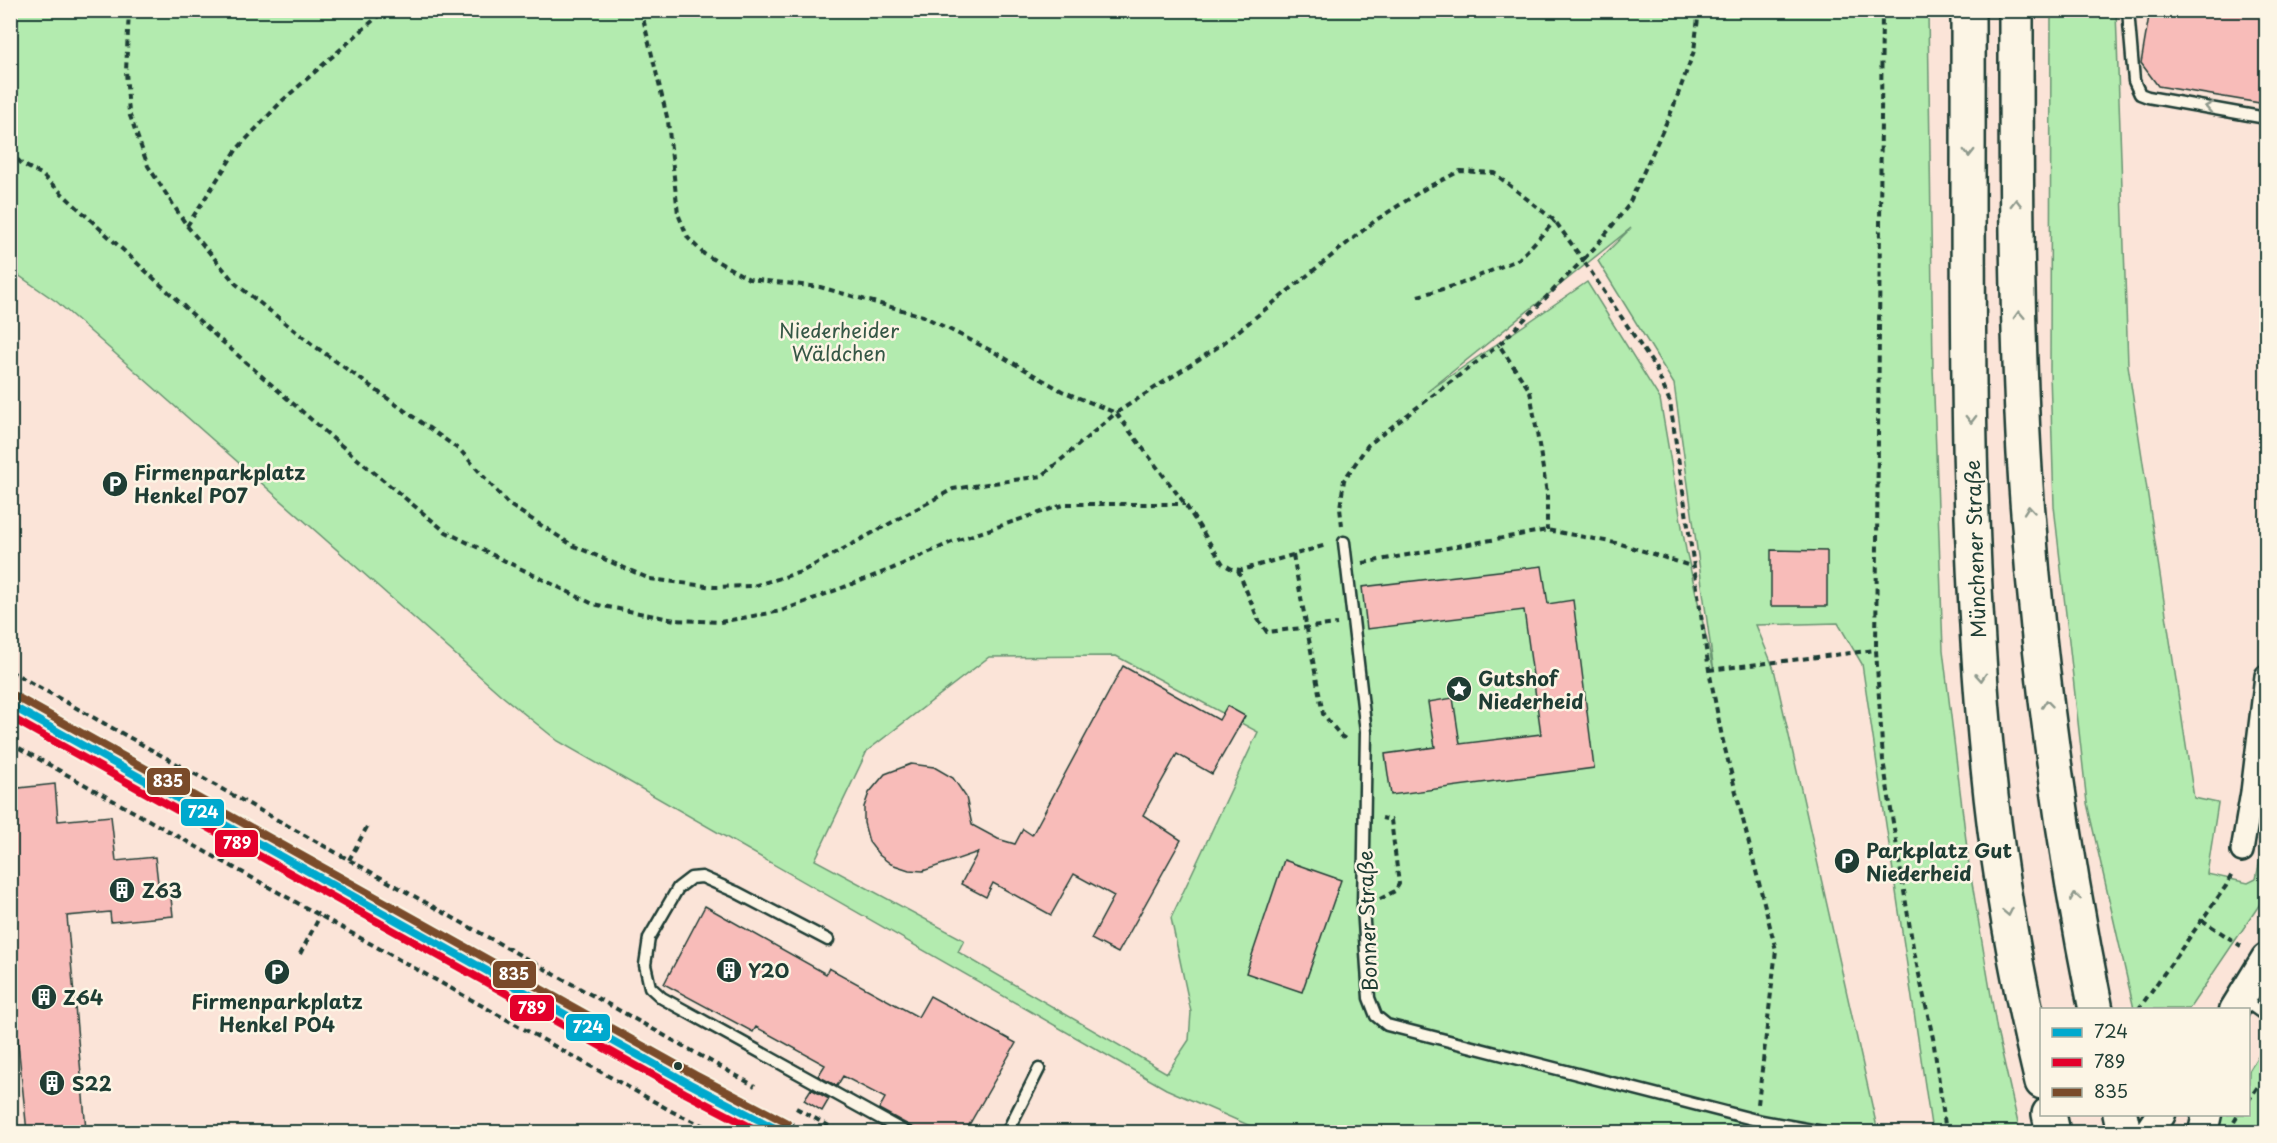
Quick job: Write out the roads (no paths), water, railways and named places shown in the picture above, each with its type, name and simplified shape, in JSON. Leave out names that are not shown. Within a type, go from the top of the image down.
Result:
[{"type":"highway","points":[[1947,10],[1954,54],[1969,113]]},
{"type":"highway","name":"Münchener Straße","points":[[1968,10],[1969,360],[1976,609],[1988,769],[2006,898],[2040,1074]]},
{"type":"highway","points":[[2016,10],[2017,261],[2024,455],[2039,628],[2056,779],[2096,1008]]},
{"type":"highway","points":[[2050,1116],[2054,1132]]},
{"type":"highway","points":[[2120,1116],[2124,1132]]},
{"type":"main road","points":[[2238,1006],[2265,960]]},
{"type":"main road","points":[[2149,1132],[2160,1116]]},
{"type":"main road","points":[[2203,1132],[2207,1116]]},
{"type":"street","points":[[2242,850],[2252,792],[2266,676]]},
{"type":"street","points":[[10,705],[690,1084],[755,1126],[782,1132]]},
{"type":"lane","points":[[2128,10],[2134,81],[2140,93],[2148,97],[2266,117]]},
{"type":"lane","name":"Bonner Straße","points":[[1344,542],[1366,732],[1363,908],[1369,998],[1376,1016],[1387,1025],[1756,1119],[1823,1132]]},
{"type":"lane","points":[[828,940],[736,892],[702,877],[691,878],[678,888],[649,938],[645,965],[650,987],[662,998],[905,1132]]},
{"type":"lane","points":[[2250,1010],[2266,1016]]},
{"type":"lane","points":[[1007,1132],[1040,1069]]},
{"type":"place","name":"Firmenparkplatz Henkel P07","points":[[115,484]]},
{"type":"place","name":"Gutshof Niederheid","points":[[1459,689]]},
{"type":"place","name":"Parkplatz Gut Niederheid","points":[[1847,861]]},
{"type":"place","name":"Z63","points":[[122,890]]},
{"type":"place","name":"Y20","points":[[729,970]]},
{"type":"place","name":"Firmenparkplatz Henkel P04","points":[[277,972]]},
{"type":"place","name":"Z64","points":[[44,997]]},
{"type":"place","name":"S22","points":[[52,1083]]},
{"type":"park label","name":"Niederheider Wäldchen","points":[[839,342]]}]
